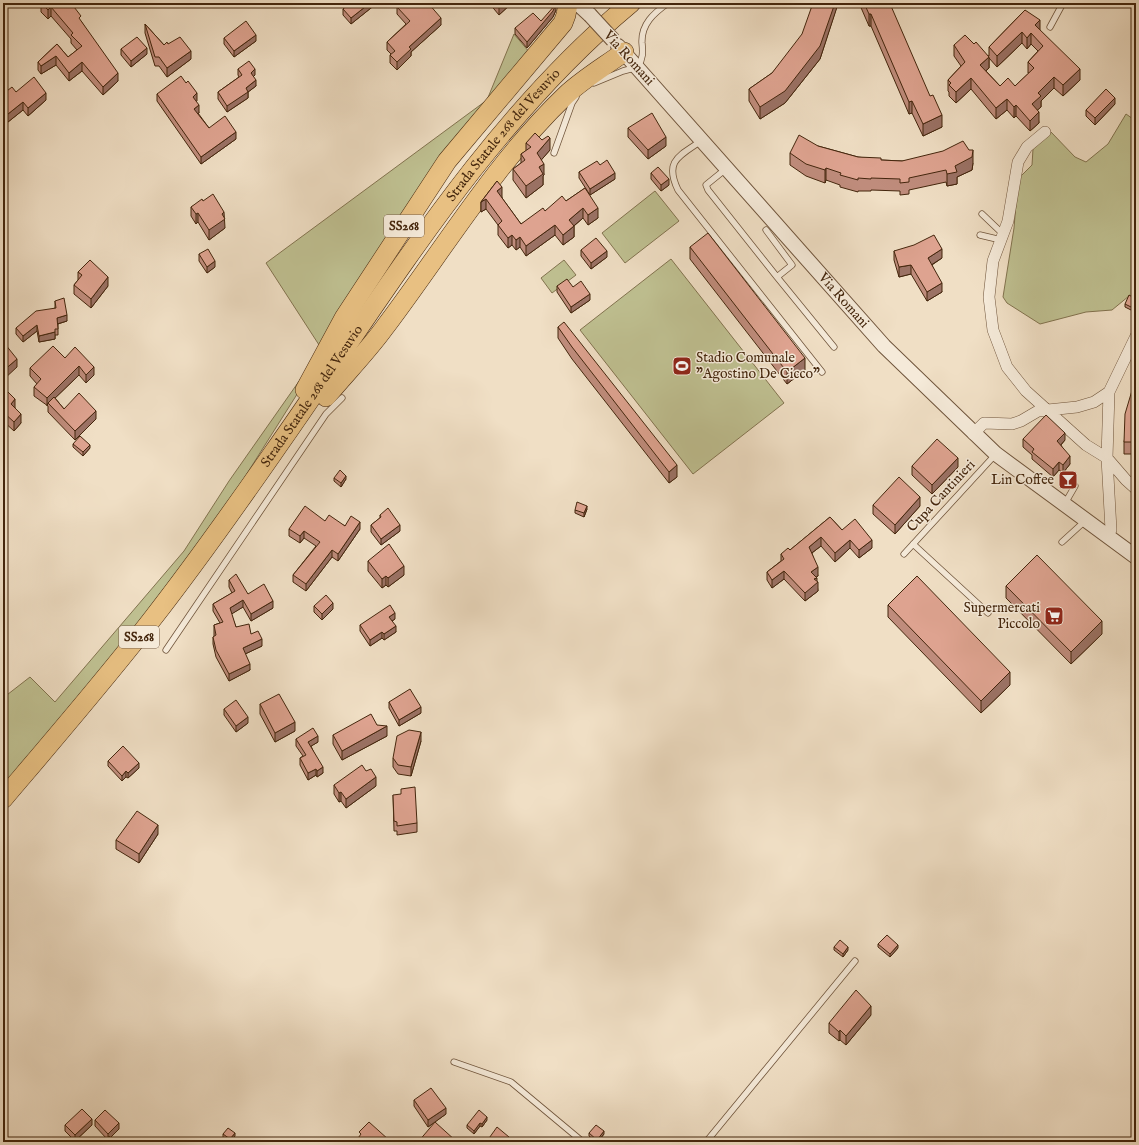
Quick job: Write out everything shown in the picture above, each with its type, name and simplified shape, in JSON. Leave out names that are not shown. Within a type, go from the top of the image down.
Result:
[{"type":"highway","name":"Strada Statale 268 del Vesuvio","points":[[3,799],[147,626],[194,565],[416,246],[472,169],[512,121],[558,71],[631,3]]},
{"type":"highway","name":"SS268","points":[[267,461],[292,409],[344,318],[447,161],[563,23],[581,7]]},
{"type":"highway","name":"SS268","points":[[267,461],[308,421],[345,374],[374,343],[509,158],[566,95],[619,46]]},
{"type":"street","name":"Via Romani","points":[[581,7],[638,67],[884,346],[973,434],[996,454],[1085,521],[1136,557]]},
{"type":"street","points":[[1045,132],[1027,147],[1018,162],[1008,221],[993,261],[989,297],[993,330],[1007,367],[1026,391],[1086,445],[1107,458],[1136,489]]},
{"type":"street","points":[[1107,536],[1111,530],[1107,458],[1109,392],[1136,336]]},
{"type":"street","points":[[973,434],[984,423],[1012,424],[1028,418],[1038,411],[1064,410],[1094,402],[1109,392]]},
{"type":"lane","points":[[590,86],[623,71],[638,67],[643,59],[642,42],[644,27],[653,14],[668,3]]},
{"type":"lane","points":[[1050,27],[1063,3]]},
{"type":"lane","points":[[554,153],[572,103],[577,94],[584,90]]},
{"type":"lane","points":[[703,140],[677,157],[671,168],[672,179],[678,190],[822,372]]},
{"type":"lane","points":[[728,168],[706,186],[708,190],[834,347]]},
{"type":"lane","points":[[982,214],[1002,237]]},
{"type":"lane","points":[[766,230],[792,265],[778,277]]},
{"type":"lane","points":[[980,235],[1002,237]]},
{"type":"lane","points":[[166,650],[326,414],[342,398]]},
{"type":"lane","name":"Cupa Cantinieri","points":[[904,554],[996,454]]},
{"type":"lane","points":[[1064,505],[1075,486]]},
{"type":"lane","points":[[1062,542],[1085,521]]},
{"type":"lane","points":[[913,544],[988,613]]},
{"type":"lane","points":[[706,1142],[855,961]]},
{"type":"lane","points":[[454,1062],[511,1082],[583,1142]]},
{"type":"green space","points":[[514,34],[530,53],[321,348],[266,263],[487,100]]},
{"type":"green space","points":[[1126,114],[1136,121],[1136,298],[1129,296],[1112,310],[1086,312],[1040,324],[1007,303],[1003,297],[1014,228],[1018,179],[1032,165],[1033,149],[1051,132],[1075,157],[1086,162],[1108,144]]},
{"type":"green space","points":[[655,191],[679,221],[625,263],[602,233]]},
{"type":"green space","name":"Stadio Comunale \"Agostino De Cicco\"","points":[[671,259],[784,403],[693,474],[580,330]]},
{"type":"green space","points":[[564,260],[576,275],[552,293],[541,278]]},
{"type":"green space","points":[[316,357],[318,361],[229,502],[127,638],[3,787],[3,698],[30,677],[55,702],[184,551],[229,481]]},
{"type":"building","points":[[41,3],[71,3],[81,16],[79,18],[118,73],[103,87],[82,62],[69,73],[56,56],[41,66],[38,62],[57,44],[68,57],[82,46],[71,35],[73,33],[51,7],[48,10]]},
{"type":"building","points":[[350,3],[370,3],[351,18],[343,9]]},
{"type":"building","points":[[402,3],[428,3],[441,18],[409,47],[411,49],[397,62],[390,55],[395,51],[387,42],[410,21],[397,7]]},
{"type":"building","points":[[813,3],[835,3],[820,46],[785,91],[760,107],[749,89],[772,73],[802,34]]},
{"type":"building","points":[[864,3],[886,3],[888,7],[891,6],[930,96],[933,95],[942,115],[923,124],[912,101],[909,102],[871,14],[869,14]]},
{"type":"building","points":[[556,4],[553,11],[527,42],[515,28],[533,13],[541,21]]},
{"type":"building","points":[[1025,10],[1040,20],[1035,25],[1080,69],[1063,85],[1054,77],[1038,93],[1041,96],[1032,104],[1039,112],[1030,121],[1016,105],[1014,107],[1007,99],[996,108],[971,78],[956,92],[949,85],[951,83],[948,80],[965,62],[954,45],[965,35],[974,44],[976,42],[989,57],[980,65],[1000,86],[1008,78],[1015,86],[1034,68],[1028,62],[1043,46],[1031,33],[1027,38],[1022,32],[997,56],[989,47]]},
{"type":"building","points":[[246,21],[256,35],[234,51],[224,38]]},
{"type":"building","points":[[145,24],[164,45],[167,42],[168,44],[180,37],[191,51],[167,68],[159,57],[155,57]]},
{"type":"building","points":[[137,37],[147,48],[131,61],[121,49]]},
{"type":"building","points":[[249,61],[255,69],[251,73],[256,80],[246,88],[248,92],[227,106],[218,92],[242,75],[238,69]]},
{"type":"building","points":[[181,76],[186,83],[188,81],[197,93],[193,97],[199,105],[194,109],[209,128],[225,116],[236,132],[201,157],[157,94]]},
{"type":"building","points":[[34,77],[46,93],[28,108],[23,102],[3,118],[3,94],[12,87],[16,92]]},
{"type":"building","points":[[1106,89],[1115,98],[1095,118],[1086,110]]},
{"type":"building","points":[[652,113],[666,137],[648,150],[628,128]]},
{"type":"building","points":[[535,133],[542,140],[548,136],[550,138],[537,153],[544,164],[539,167],[543,174],[526,186],[513,169],[525,160],[521,154],[531,147],[526,143]]},
{"type":"building","points":[[799,135],[818,146],[858,157],[881,158],[881,160],[902,161],[943,151],[963,141],[969,150],[973,150],[972,157],[955,166],[957,172],[947,174],[946,170],[909,178],[909,182],[900,183],[900,179],[858,178],[858,180],[840,175],[841,173],[826,168],[825,170],[806,164],[790,153]]},
{"type":"building","points":[[607,160],[615,173],[590,189],[579,172],[597,161],[600,165]]},
{"type":"building","points":[[658,167],[669,179],[661,185],[651,173]]},
{"type":"building","points":[[497,181],[502,187],[497,191],[521,224],[543,208],[545,211],[562,196],[566,201],[585,188],[598,208],[588,215],[583,208],[569,220],[574,226],[563,235],[555,225],[526,246],[520,237],[516,240],[512,235],[508,238],[498,225],[502,221],[486,199],[481,202]]},
{"type":"building","points":[[213,194],[224,212],[222,214],[225,219],[209,230],[198,213],[196,214],[191,207],[202,199],[203,201]]},
{"type":"building","points":[[708,233],[805,358],[787,372],[690,247]]},
{"type":"building","points":[[934,235],[942,249],[928,258],[942,283],[927,292],[911,265],[899,267],[894,251],[914,245]]},
{"type":"building","points":[[596,238],[607,251],[591,263],[581,250]]},
{"type":"building","points":[[208,249],[215,261],[207,267],[199,254]]},
{"type":"building","points":[[90,260],[108,277],[91,299],[74,285],[82,275],[78,272]]},
{"type":"building","points":[[567,279],[573,287],[581,281],[590,294],[571,307],[557,286]]},
{"type":"building","points":[[1129,295],[1136,299],[1135,309],[1125,304]]},
{"type":"building","points":[[64,298],[67,315],[57,318],[58,329],[55,329],[55,332],[39,336],[37,325],[23,336],[16,328],[36,311],[56,308],[55,301]]},
{"type":"building","points":[[564,322],[677,465],[669,472],[558,327]]},
{"type":"building","points":[[5,344],[17,359],[3,371],[3,346]]},
{"type":"building","points":[[53,346],[65,358],[75,347],[94,367],[86,375],[79,366],[47,398],[34,387],[41,379],[30,368]]},
{"type":"building","points":[[1136,377],[1136,442],[1124,442],[1125,414]]},
{"type":"building","points":[[3,387],[15,399],[11,404],[21,414],[14,422],[3,412]]},
{"type":"building","points":[[79,393],[96,411],[75,431],[48,403],[54,397],[64,409]]},
{"type":"building","points":[[1046,415],[1065,433],[1057,441],[1070,456],[1063,465],[1059,462],[1053,469],[1032,452],[1034,449],[1023,439]]},
{"type":"building","points":[[80,436],[90,445],[83,452],[73,444]]},
{"type":"building","points":[[937,439],[958,458],[932,485],[912,466]]},
{"type":"building","points":[[340,470],[346,476],[341,483],[334,478]]},
{"type":"building","points":[[899,477],[920,497],[895,525],[873,505]]},
{"type":"building","points":[[577,502],[587,506],[584,513],[575,510]]},
{"type":"building","points":[[305,506],[325,521],[329,515],[345,526],[351,516],[360,522],[338,554],[332,550],[306,584],[293,575],[320,542],[304,531],[300,536],[289,529]]},
{"type":"building","points":[[388,508],[400,525],[381,539],[371,525],[381,517],[380,515]]},
{"type":"building","points":[[830,517],[842,530],[855,519],[872,540],[859,550],[850,540],[835,553],[821,537],[809,547],[818,567],[811,572],[817,578],[814,579],[818,582],[805,593],[784,571],[772,580],[767,572],[784,559],[781,554],[788,548],[790,550]]},
{"type":"building","points":[[389,544],[404,566],[388,578],[386,576],[382,579],[368,561]]},
{"type":"building","name":"Supermercati Piccolo","points":[[1037,555],[1102,621],[1071,652],[1006,586]]},
{"type":"building","points":[[236,574],[248,594],[264,584],[273,601],[251,614],[243,600],[230,608],[236,627],[249,624],[251,634],[258,631],[262,639],[243,648],[250,664],[229,674],[216,650],[213,637],[216,635],[214,625],[223,622],[213,604],[235,591],[229,580]]},
{"type":"building","points":[[917,576],[1010,672],[981,701],[888,605]]},
{"type":"building","points":[[326,595],[333,603],[322,614],[314,606]]},
{"type":"building","points":[[390,605],[395,613],[389,617],[396,626],[384,634],[382,632],[370,640],[360,625]]},
{"type":"building","points":[[410,689],[421,707],[399,720],[389,702]]},
{"type":"building","points":[[279,694],[295,722],[275,733],[260,704]]},
{"type":"building","points":[[236,700],[248,717],[236,726],[224,709]]},
{"type":"building","points":[[371,714],[377,725],[387,726],[342,751],[333,735]]},
{"type":"building","points":[[313,728],[318,736],[308,742],[323,767],[317,771],[316,769],[308,773],[300,758],[306,755],[296,739]]},
{"type":"building","points":[[409,730],[421,732],[411,767],[398,765],[393,758],[397,736]]},
{"type":"building","points":[[123,746],[139,763],[128,773],[126,771],[122,776],[108,761]]},
{"type":"building","points":[[362,765],[366,771],[371,769],[376,777],[346,799],[341,792],[339,793],[334,785]]},
{"type":"building","points":[[415,787],[417,823],[397,826],[397,822],[394,821],[393,795],[401,794],[401,789]]},
{"type":"building","points":[[137,811],[158,825],[139,854],[116,840]]},
{"type":"building","points":[[887,935],[898,945],[890,954],[878,944]]},
{"type":"building","points":[[840,940],[848,947],[843,954],[834,947]]},
{"type":"building","points":[[856,990],[871,1006],[846,1036],[829,1023]]},
{"type":"building","points":[[431,1088],[446,1108],[428,1120],[414,1100]]},
{"type":"building","points":[[82,1109],[92,1119],[75,1135],[65,1125]]},
{"type":"building","points":[[105,1110],[119,1123],[108,1134],[95,1120]]},
{"type":"building","points":[[479,1110],[487,1117],[474,1131],[467,1125]]},
{"type":"building","points":[[369,1122],[389,1140],[387,1142],[356,1141],[361,1134],[359,1132]]},
{"type":"building","points":[[435,1122],[456,1141],[418,1142]]},
{"type":"building","points":[[596,1125],[604,1131],[597,1140],[589,1133]]},
{"type":"building","points":[[497,1127],[509,1137],[505,1142],[487,1141]]},
{"type":"building","points":[[228,1128],[235,1133],[230,1139],[223,1134]]},
{"type":"building","points":[[109,1136],[115,1142],[104,1142]]},
{"type":"place","name":"Stadio Comunale \"Agostino De Cicco\"","points":[[682,366]]},
{"type":"place","name":"Lin Coffee","points":[[1068,480]]},
{"type":"place","name":"Supermercati Piccolo","points":[[1054,616]]}]
